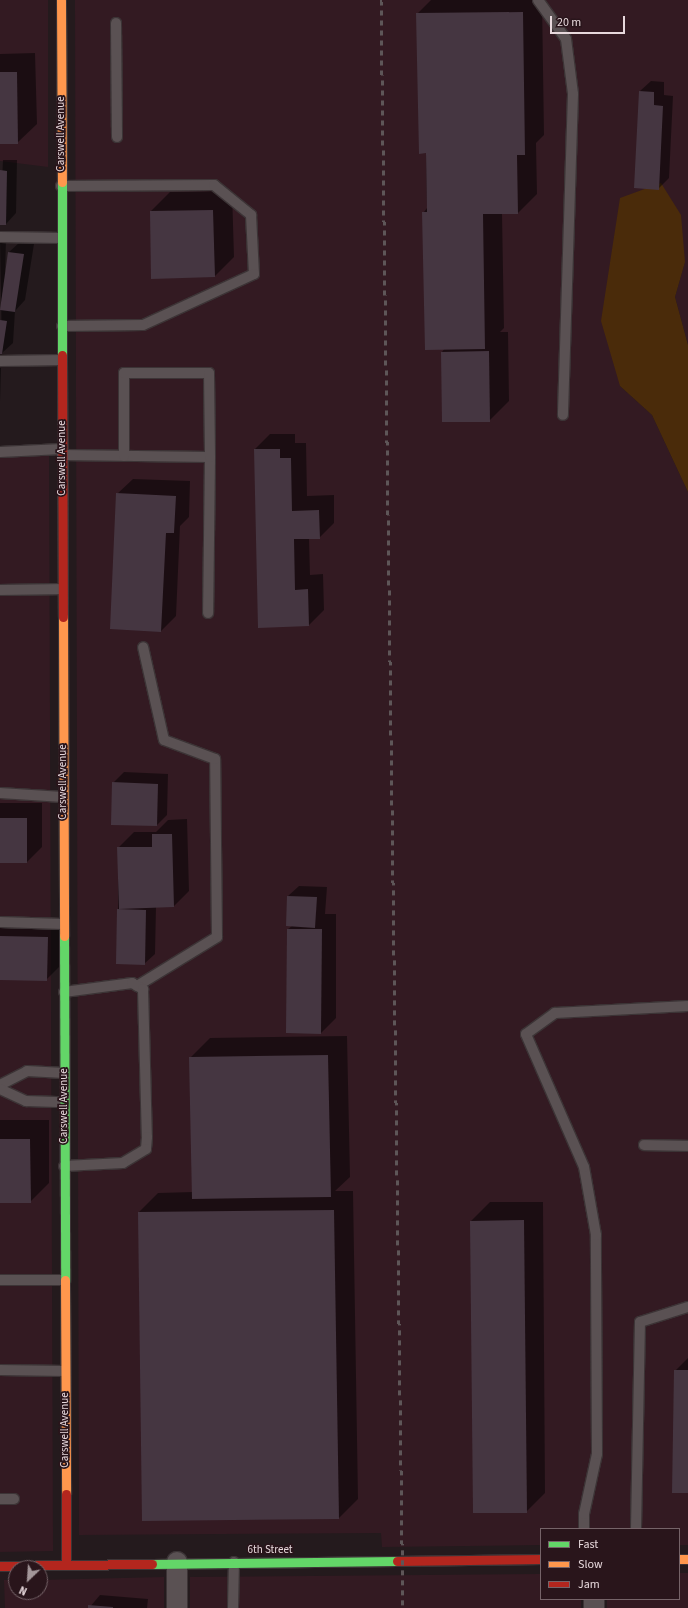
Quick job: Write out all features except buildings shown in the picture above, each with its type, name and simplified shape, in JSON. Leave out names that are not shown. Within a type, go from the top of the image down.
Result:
[{"type":"street","name":"Carswell Avenue","points":[[61,0],[66,1565]]},
{"type":"street","name":"6th Street","points":[[0,1566],[177,1562],[540,1559]]},
{"type":"street","points":[[177,1562],[177,1608]]},
{"type":"lane","points":[[538,0],[566,39],[573,94],[563,415]]},
{"type":"lane","points":[[116,23],[117,137]]},
{"type":"lane","points":[[61,186],[214,185],[251,215],[254,274],[143,325],[62,326]]},
{"type":"lane","points":[[0,238],[62,238]]},
{"type":"lane","points":[[0,361],[62,360]]},
{"type":"lane","points":[[124,456],[124,373],[209,373],[210,457],[208,613]]},
{"type":"lane","points":[[0,452],[62,452],[124,456],[210,457]]},
{"type":"lane","points":[[0,590],[62,589]]},
{"type":"lane","points":[[140,987],[217,937],[215,759],[164,740],[143,647]]},
{"type":"lane","points":[[0,793],[63,797]]},
{"type":"lane","points":[[0,922],[63,924]]},
{"type":"lane","points":[[64,992],[132,983],[140,987]]},
{"type":"lane","points":[[64,1166],[123,1163],[146,1149],[148,1137],[140,987]]},
{"type":"lane","points":[[584,1528],[597,1454],[596,1235],[584,1167],[526,1034],[555,1013],[688,1006]]},
{"type":"lane","points":[[0,1085],[27,1071],[64,1073]]},
{"type":"lane","points":[[0,1089],[26,1101],[64,1102]]},
{"type":"lane","points":[[644,1144],[688,1146]]},
{"type":"lane","points":[[0,1280],[65,1280]]},
{"type":"lane","points":[[636,1528],[640,1322],[688,1307]]},
{"type":"lane","points":[[0,1370],[65,1371]]},
{"type":"lane","points":[[0,1499],[14,1499]]},
{"type":"lane","points":[[233,1608],[234,1562]]},
{"type":"shaded area","points":[[0,0],[48,0],[48,167],[0,161]]},
{"type":"shaded area","points":[[75,0],[688,0],[688,345],[675,297],[685,262],[620,386],[652,415],[688,492],[688,1545],[680,1545],[680,1528],[540,1528],[540,1545],[382,1547],[381,1533],[79,1535]]},
{"type":"shaded area","points":[[661,183],[681,215],[685,262],[675,297],[688,345],[688,492],[652,415],[620,386],[601,321],[620,198]]},
{"type":"shaded area","points":[[49,451],[53,1551],[0,1552],[0,454]]},
{"type":"shaded area","points":[[680,1573],[688,1573],[688,1608],[607,1608],[607,1600],[680,1600]]},
{"type":"shaded area","points":[[540,1574],[540,1600],[581,1600],[581,1608],[190,1608],[190,1577]]},
{"type":"shaded area","points":[[164,1577],[164,1608],[5,1608],[4,1580],[8,1580],[8,1600],[48,1600],[48,1580]]},
{"type":"railway","points":[[381,0],[403,1608]]},
{"type":"traffic: fast","points":[[62,182],[62,355]]},
{"type":"traffic: fast","points":[[64,936],[65,1280]]},
{"type":"traffic: fast","points":[[152,1564],[397,1561]]},
{"type":"traffic: slow","points":[[61,0],[62,182]]},
{"type":"traffic: slow","points":[[63,617],[64,936]]},
{"type":"traffic: slow","points":[[65,1280],[66,1494]]},
{"type":"traffic: slow","points":[[680,1559],[688,1559]]},
{"type":"traffic: jam","points":[[62,355],[63,617]]},
{"type":"traffic: jam","points":[[66,1494],[66,1565]]},
{"type":"traffic: jam","points":[[397,1561],[540,1559]]},
{"type":"traffic: jam","points":[[0,1566],[152,1564]]}]
